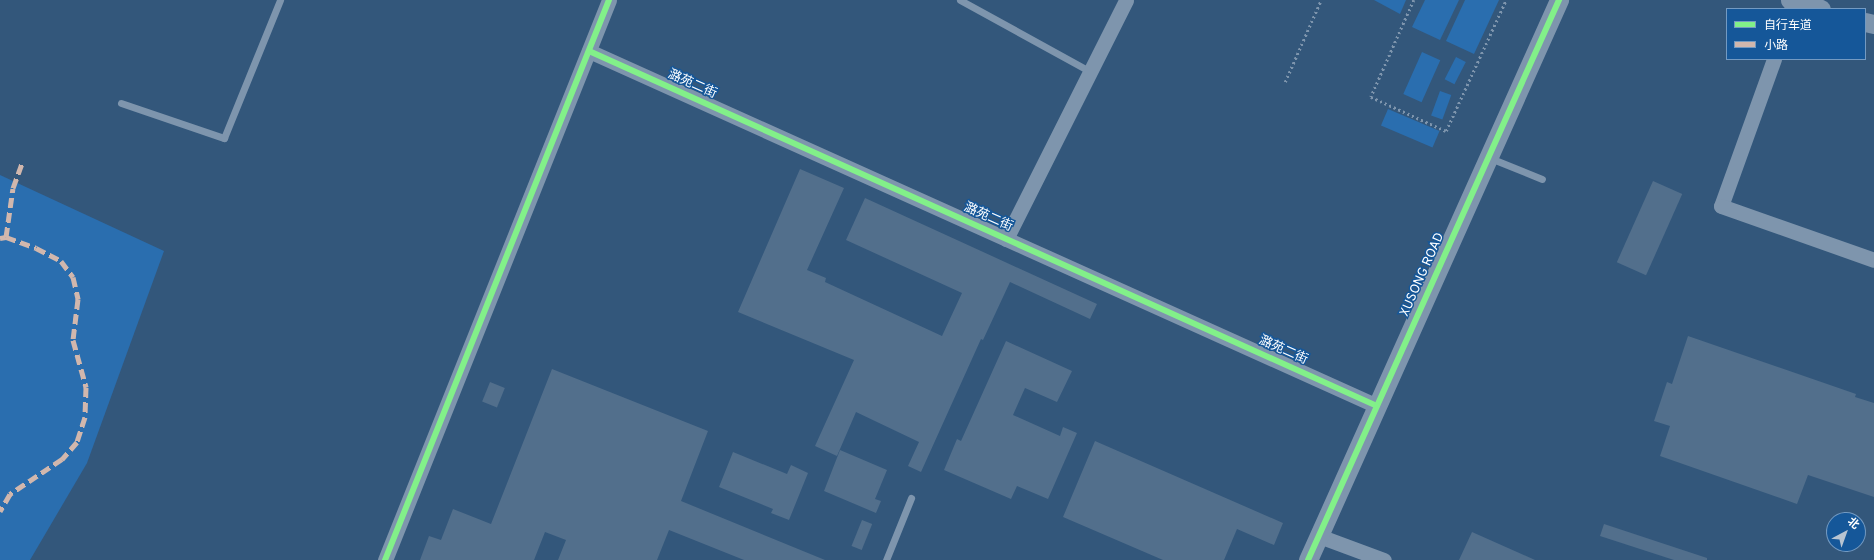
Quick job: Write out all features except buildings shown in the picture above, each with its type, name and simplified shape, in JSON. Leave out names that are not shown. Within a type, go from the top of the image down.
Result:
[{"type":"street","points":[[385,560],[609,0]]},
{"type":"street","points":[[1006,239],[1126,0]]},
{"type":"street","name":"XUSONG ROAD","points":[[1308,560],[1559,0]]},
{"type":"street","points":[[1792,3],[1816,8]]},
{"type":"street","name":"潞苑二街","points":[[589,51],[1377,406]]},
{"type":"street","points":[[1774,60],[1721,206],[1874,260]]},
{"type":"street","points":[[1319,536],[1384,560]]},
{"type":"lane","points":[[121,103],[224,138],[280,0]]},
{"type":"lane","points":[[960,0],[1091,72]]},
{"type":"lane","points":[[1488,157],[1542,179]]},
{"type":"lane","points":[[886,560],[911,498]]},
{"type":"path","points":[[1285,82],[1322,0]]},
{"type":"path","points":[[1414,0],[1371,97],[1446,131],[1506,0]]},
{"type":"shaded area","points":[[1374,0],[1406,0],[1400,14]]},
{"type":"shaded area","points":[[1425,0],[1459,0],[1440,40],[1412,27]]},
{"type":"shaded area","points":[[1465,0],[1499,0],[1474,54],[1446,41]]},
{"type":"shaded area","points":[[1422,52],[1440,60],[1422,102],[1403,94]]},
{"type":"shaded area","points":[[1456,57],[1466,62],[1454,84],[1445,79]]},
{"type":"shaded area","points":[[1440,91],[1451,95],[1442,120],[1431,115]]},
{"type":"shaded area","points":[[1388,109],[1440,131],[1433,147],[1381,126]]},
{"type":"shaded area","points":[[0,175],[164,251],[87,463],[30,560],[0,560]]},
{"type":"marked path","points":[[6,237],[13,188],[22,163]]},
{"type":"marked path","points":[[0,238],[6,237],[36,248],[61,261],[73,277],[78,299],[73,340],[86,387],[85,417],[77,442],[62,459],[10,494],[0,511]]},
{"type":"cycle path","points":[[385,560],[609,0]]},
{"type":"cycle path","points":[[1308,560],[1559,0]]},
{"type":"cycle path","points":[[589,51],[1377,406]]}]
